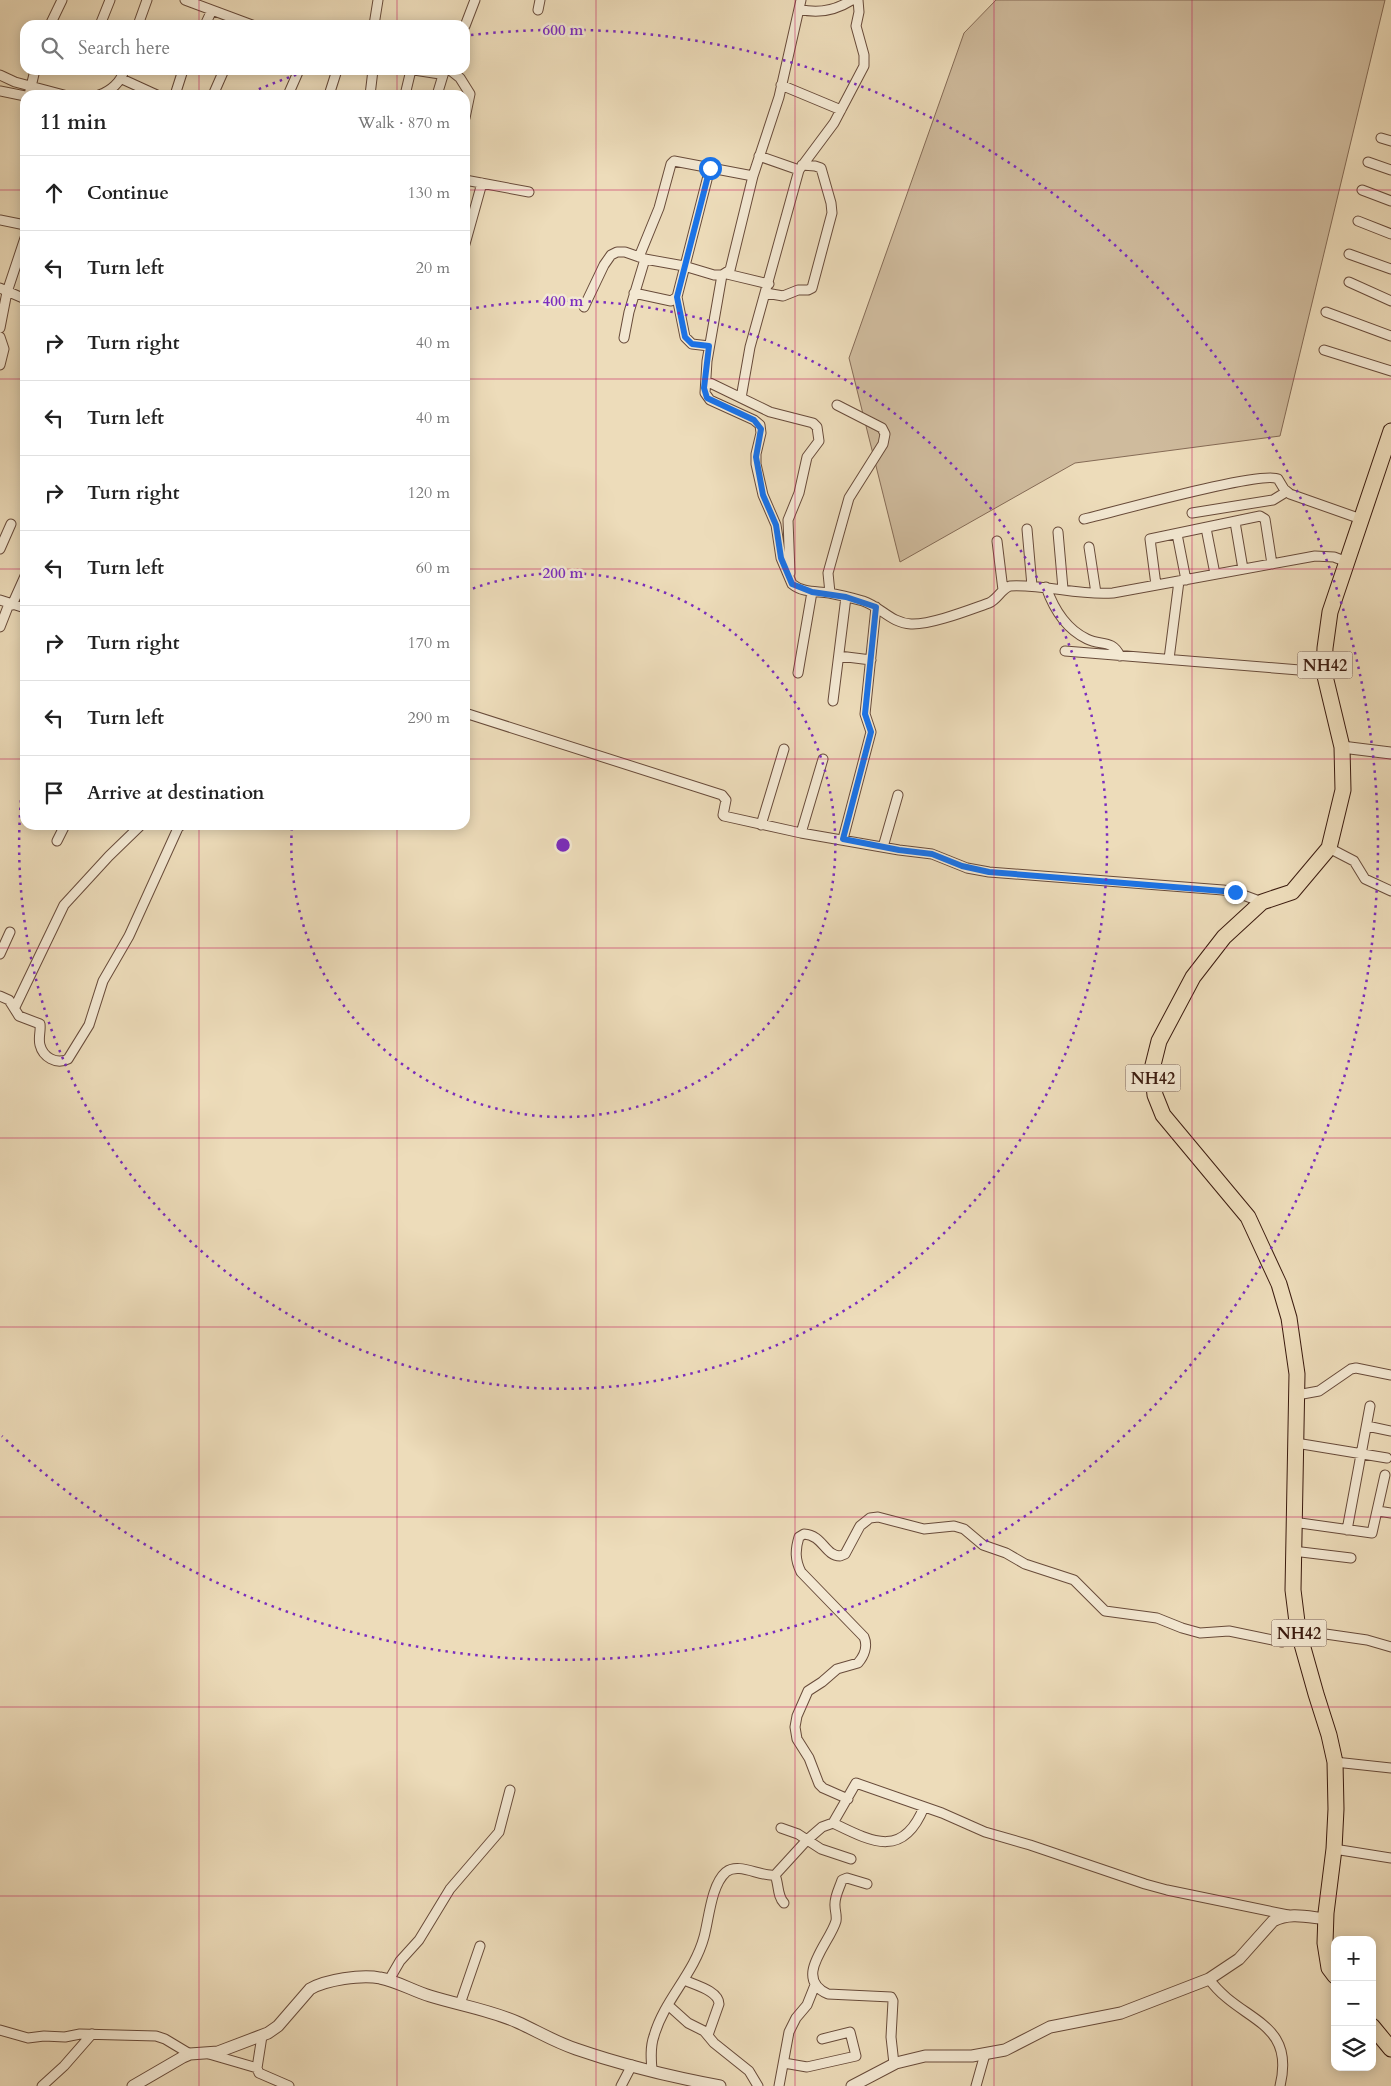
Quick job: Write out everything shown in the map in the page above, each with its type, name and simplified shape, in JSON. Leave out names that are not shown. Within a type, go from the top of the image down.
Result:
[{"type":"highway","name":"NH42","points":[[1331,1971],[1327,1952],[1326,1920],[1334,1849],[1336,1809],[1335,1762],[1330,1735],[1298,1632],[1292,1590],[1297,1395],[1294,1346],[1289,1318],[1278,1284],[1248,1217],[1163,1115],[1155,1095],[1152,1069],[1159,1041],[1193,977],[1224,937],[1262,902],[1292,892],[1330,848],[1343,790],[1342,747],[1324,672],[1330,612],[1391,431]]},
{"type":"highway","points":[[1376,2031],[1391,2049]]},
{"type":"street","points":[[52,20],[62,0]]},
{"type":"street","points":[[102,20],[110,0]]},
{"type":"street","points":[[140,20],[147,0]]},
{"type":"street","points":[[184,0],[237,20]]},
{"type":"street","points":[[375,20],[378,0]]},
{"type":"street","points":[[467,20],[474,0]]},
{"type":"street","points":[[538,10],[540,0]]},
{"type":"street","points":[[852,0],[831,9],[817,12],[800,4],[781,85],[753,176],[730,270],[725,274],[709,346],[704,388],[707,398],[754,420],[760,425],[761,434],[756,454],[756,464],[763,495],[776,525],[781,558],[796,587],[812,592],[846,597],[876,607],[892,620],[913,625],[989,604],[1010,586],[1113,593],[1325,555],[1347,562]]},
{"type":"street","points":[[740,398],[750,346],[801,167],[834,123],[864,66],[864,55],[856,26],[859,12],[858,0]]},
{"type":"street","points":[[207,20],[212,10]]},
{"type":"street","points":[[0,75],[28,90]]},
{"type":"street","points":[[30,90],[34,75]]},
{"type":"street","points":[[108,90],[123,75],[148,90]]},
{"type":"street","points":[[177,90],[182,75]]},
{"type":"street","points":[[215,90],[222,75]]},
{"type":"street","points":[[290,90],[297,75]]},
{"type":"street","points":[[331,90],[335,75]]},
{"type":"street","points":[[371,90],[372,75]]},
{"type":"street","points":[[406,90],[411,75]]},
{"type":"street","points":[[439,90],[444,75]]},
{"type":"street","points":[[454,75],[460,78],[468,90]]},
{"type":"street","points":[[781,85],[841,110]]},
{"type":"street","points":[[0,91],[20,95]]},
{"type":"street","points":[[1381,138],[1391,141]]},
{"type":"street","points":[[759,156],[801,167],[815,166],[821,168],[832,209],[812,288],[798,290],[782,296],[766,293]]},
{"type":"street","points":[[624,338],[642,258],[659,208],[671,164],[674,161],[678,161],[753,176]]},
{"type":"street","points":[[1368,162],[1391,170]]},
{"type":"street","points":[[709,346],[692,344],[685,337],[677,297],[710,168]]},
{"type":"street","points":[[470,181],[529,192]]},
{"type":"street","points":[[470,226],[482,183]]},
{"type":"street","points":[[1362,190],[1391,201]]},
{"type":"street","points":[[0,220],[20,224]]},
{"type":"street","points":[[1358,221],[1391,234]]},
{"type":"street","points":[[0,328],[4,290],[20,250]]},
{"type":"street","points":[[584,307],[604,265],[611,255],[617,252],[626,252],[642,258],[768,284]]},
{"type":"street","points":[[1348,254],[1391,269]]},
{"type":"street","points":[[1349,282],[1391,301]]},
{"type":"street","points":[[4,290],[20,297]]},
{"type":"street","points":[[634,293],[671,301],[677,297]]},
{"type":"street","points":[[1326,312],[1391,336]]},
{"type":"street","points":[[0,337],[4,349],[0,365]]},
{"type":"street","points":[[1324,350],[1391,371]]},
{"type":"street","points":[[706,380],[770,412],[812,423],[820,433],[819,441],[807,457],[799,493],[788,520],[790,578]]},
{"type":"street","points":[[830,594],[827,580],[828,573],[849,498],[880,451],[885,438],[882,428],[837,405]]},
{"type":"street","points":[[1084,519],[1238,481],[1271,476],[1278,479],[1286,492],[1361,519]]},
{"type":"street","points":[[1192,513],[1273,500],[1286,492]]},
{"type":"street","points":[[1156,585],[1150,541],[1260,516],[1265,519],[1272,564]]},
{"type":"street","points":[[1235,522],[1242,569]]},
{"type":"street","points":[[0,548],[10,524]]},
{"type":"street","points":[[1206,528],[1215,574]]},
{"type":"street","points":[[1027,529],[1032,586]]},
{"type":"street","points":[[1058,532],[1063,589]]},
{"type":"street","points":[[1169,660],[1183,580],[1177,534]]},
{"type":"street","points":[[996,541],[1004,590]]},
{"type":"street","points":[[1089,547],[1096,593]]},
{"type":"street","points":[[0,627],[20,586]]},
{"type":"street","points":[[1046,587],[1051,602],[1071,628],[1088,640],[1112,645],[1120,656]]},
{"type":"street","points":[[798,673],[812,592]]},
{"type":"street","points":[[833,701],[846,597]]},
{"type":"street","points":[[0,600],[20,607]]},
{"type":"street","points":[[843,839],[871,732],[865,714],[876,607]]},
{"type":"street","points":[[1065,651],[1324,672]]},
{"type":"street","points":[[840,656],[871,660]]},
{"type":"street","points":[[470,715],[722,795],[726,800],[724,816],[761,825],[932,854],[962,866],[989,872],[1223,890],[1235,892],[1262,902]]},
{"type":"street","points":[[1342,747],[1391,753]]},
{"type":"street","points":[[761,825],[784,749]]},
{"type":"street","points":[[801,832],[823,759]]},
{"type":"street","points":[[882,847],[898,795]]},
{"type":"street","points":[[57,841],[62,830]]},
{"type":"street","points":[[15,1007],[64,905],[108,856],[136,830]]},
{"type":"street","points":[[0,996],[9,1000],[19,1016],[40,1024],[40,1041],[44,1053],[52,1060],[58,1062],[68,1059],[89,1025],[103,980],[129,936],[177,830]]},
{"type":"street","points":[[1330,848],[1354,861],[1365,880],[1391,891]]},
{"type":"street","points":[[0,954],[10,932]]},
{"type":"street","points":[[1297,1395],[1320,1391],[1351,1369],[1356,1368],[1391,1375]]},
{"type":"street","points":[[1347,1530],[1370,1406]]},
{"type":"street","points":[[1367,1426],[1391,1430]]},
{"type":"street","points":[[1296,1443],[1387,1458]]},
{"type":"street","points":[[1293,1522],[1372,1533],[1385,1476]]},
{"type":"street","points":[[1378,1511],[1391,1513]]},
{"type":"street","points":[[848,1799],[822,1788],[819,1784],[809,1758],[797,1739],[795,1727],[797,1716],[808,1691],[837,1669],[858,1663],[866,1643],[864,1638],[801,1572],[796,1559],[799,1537],[804,1534],[818,1538],[832,1554],[840,1556],[845,1554],[860,1526],[870,1518],[878,1517],[924,1529],[960,1527],[983,1545],[1006,1553],[1025,1564],[1074,1580],[1105,1611],[1157,1618],[1200,1633],[1229,1631],[1282,1642],[1298,1632],[1367,1640],[1391,1647]]},
{"type":"street","points":[[1293,1551],[1350,1558]]},
{"type":"street","points":[[1335,1762],[1391,1768]]},
{"type":"street","points":[[774,1875],[807,1840],[822,1827],[833,1823],[855,1784],[859,1783],[985,1832],[1152,1886],[1288,1915],[1326,1920]]},
{"type":"street","points":[[389,1980],[400,1960],[419,1940],[450,1889],[499,1832],[510,1790]]},
{"type":"street","points":[[833,1823],[874,1842],[885,1843],[900,1838],[912,1831],[924,1807]]},
{"type":"street","points":[[781,1828],[798,1834],[821,1849],[851,1859]]},
{"type":"street","points":[[1334,1849],[1391,1858]]},
{"type":"street","points":[[652,2070],[654,2035],[668,2006],[700,1952],[713,1900],[721,1879],[726,1873],[738,1869],[774,1875]]},
{"type":"street","points":[[774,1875],[779,1885],[780,1898],[784,1903]]},
{"type":"street","points":[[867,1884],[847,1878],[842,1880],[835,1900],[837,1915],[833,1929],[819,1952],[813,1968],[816,1984],[820,1990],[828,1994],[891,1997],[893,2000],[891,2038],[894,2064]]},
{"type":"street","points":[[852,2086],[894,2064],[925,2056],[985,2054],[1005,2050],[1050,2028],[1121,2012],[1209,1980],[1239,1959],[1274,1921],[1288,1915]]},
{"type":"street","points":[[460,2004],[480,1946]]},
{"type":"street","points":[[133,2086],[190,2054],[218,2052],[262,2036],[278,2026],[315,1985],[342,1979],[368,1977],[379,1977],[389,1980],[429,1996],[517,2022],[552,2040],[577,2049],[694,2083],[720,2086]]},
{"type":"street","points":[[684,1980],[714,1994],[719,2000],[720,2004],[708,2035]]},
{"type":"street","points":[[1209,1980],[1226,1998],[1264,2024],[1276,2037],[1284,2064],[1280,2086]]},
{"type":"street","points":[[779,2086],[792,2025],[807,2005],[816,1984]]},
{"type":"street","points":[[668,2006],[688,2024],[704,2031],[714,2043],[750,2071],[758,2086]]},
{"type":"street","points":[[0,2030],[28,2038],[92,2034],[156,2036],[190,2054]]},
{"type":"street","points":[[784,2063],[807,2067],[856,2056],[850,2032],[822,2039]]},
{"type":"street","points":[[42,2086],[64,2066],[92,2034]]},
{"type":"street","points":[[257,2068],[262,2036]]},
{"type":"street","points":[[208,2053],[222,2059],[257,2068],[263,2076],[290,2086]]},
{"type":"street","points":[[976,2086],[985,2054]]},
{"type":"street","points":[[621,2086],[632,2065]]},
{"type":"shaded area","points":[[996,0],[1385,0],[1280,436],[1075,463],[900,562],[849,358],[964,33]]},
{"type":"route","points":[[710,168],[677,297],[685,337],[688,342],[709,346],[705,393],[710,400],[754,420],[760,425],[761,434],[756,454],[756,464],[763,495],[776,525],[781,558],[792,584],[802,590],[846,597],[876,607],[865,714],[871,732],[843,839],[899,850],[932,854],[967,868],[989,872],[1158,884],[1235,892]]}]
